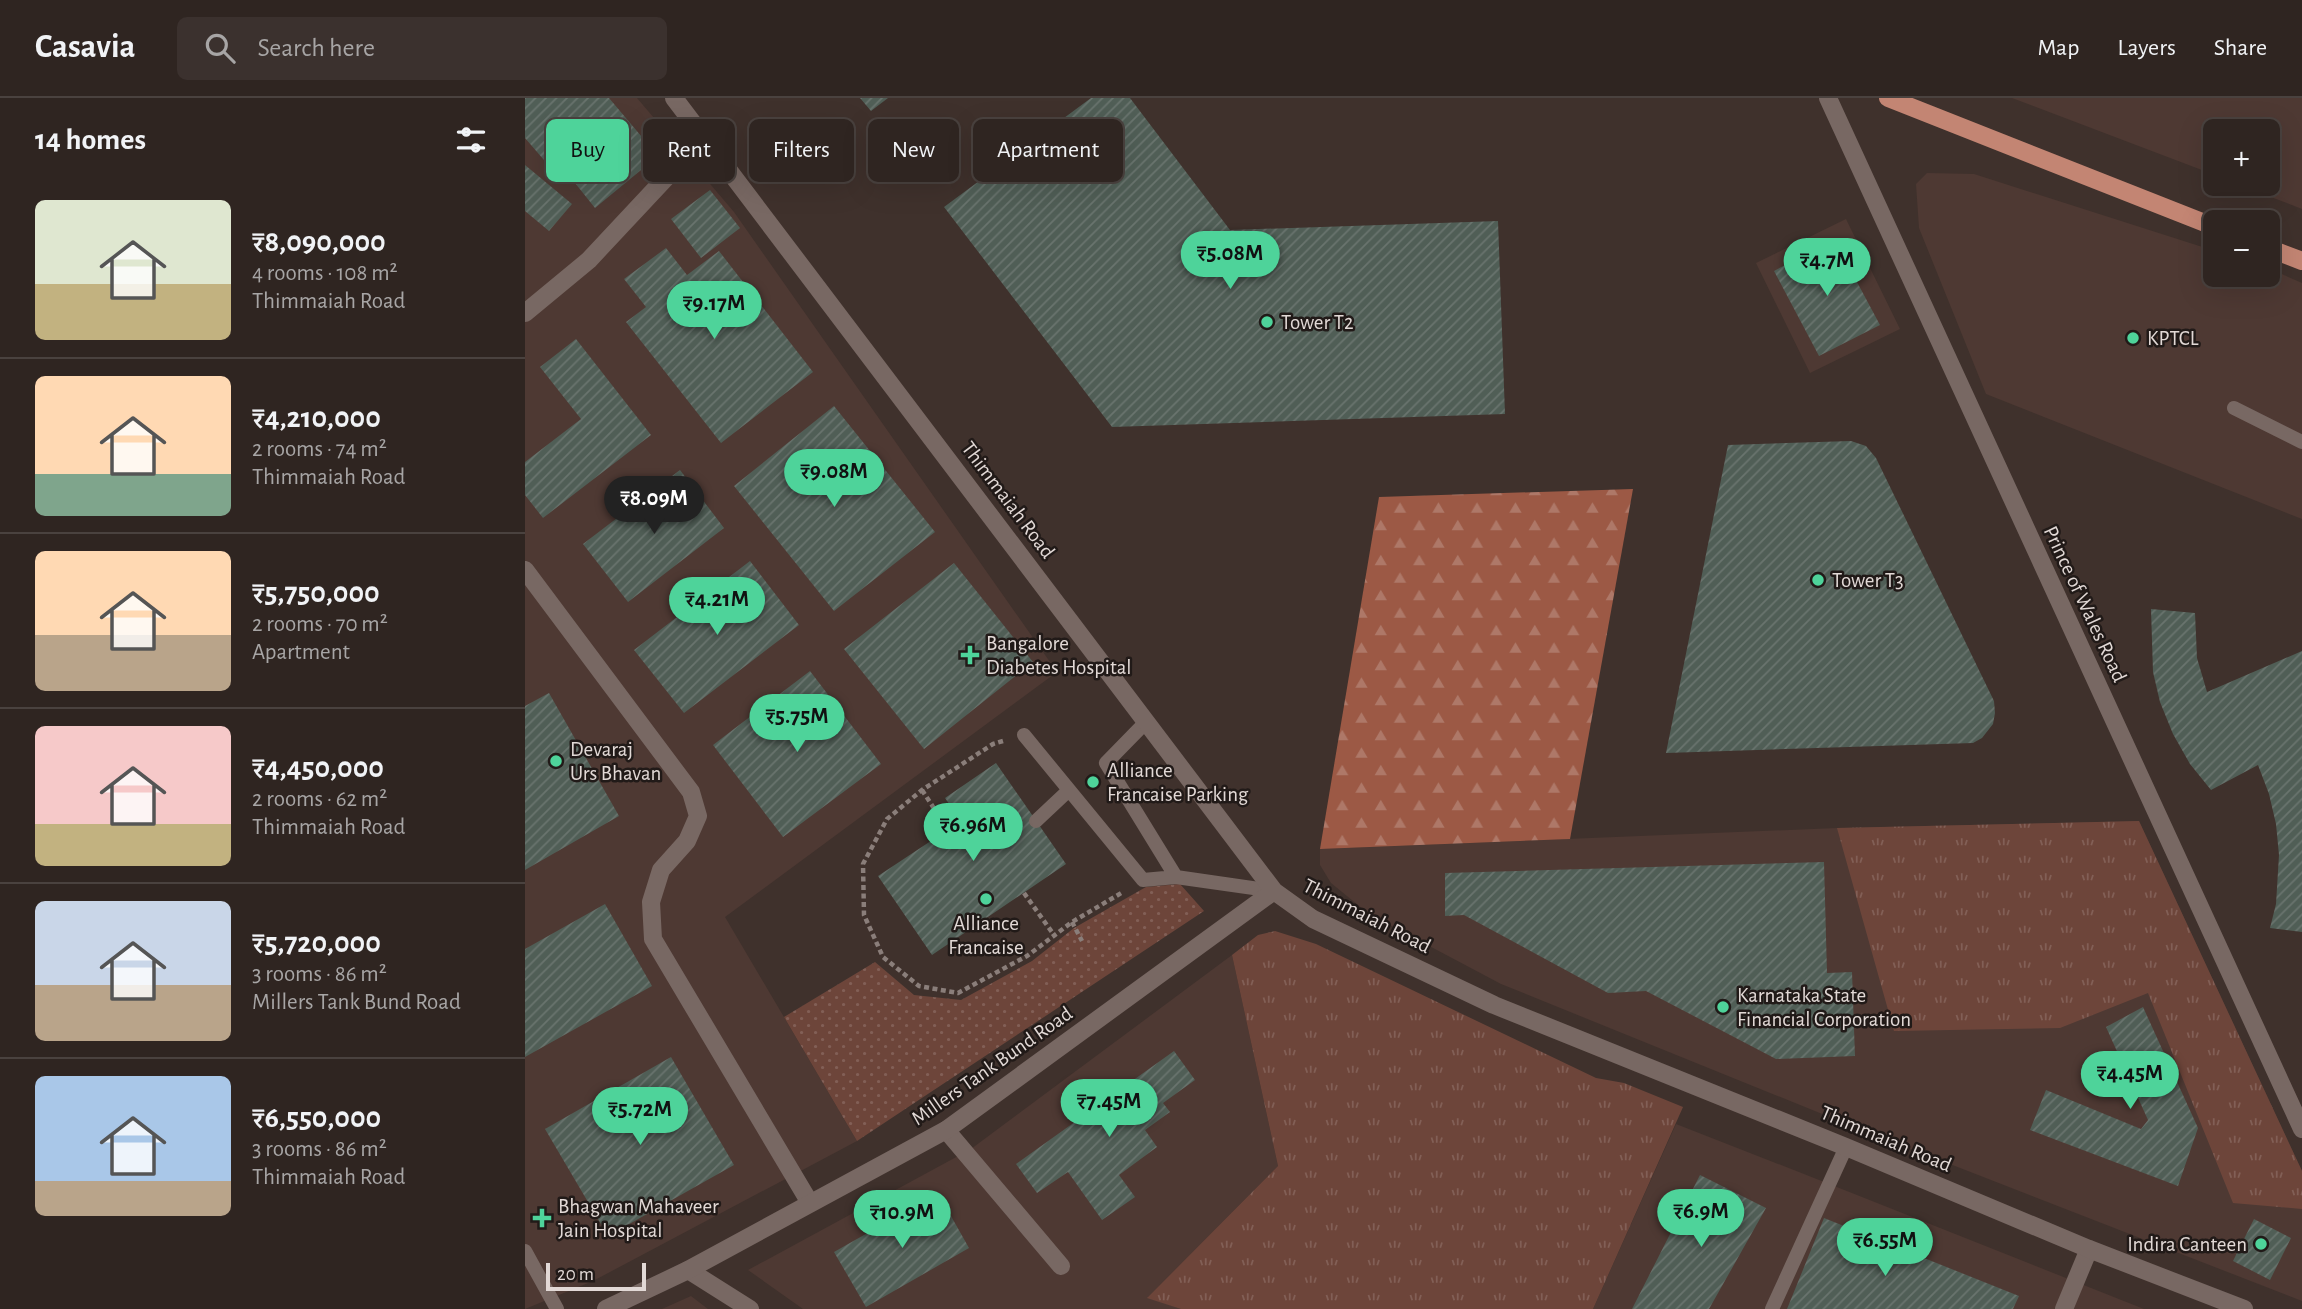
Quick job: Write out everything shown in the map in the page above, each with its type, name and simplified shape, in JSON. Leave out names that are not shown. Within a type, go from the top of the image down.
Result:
[{"type":"main road","points":[[1888,98],[2203,222]]},
{"type":"main road","points":[[2280,253],[2302,261]]},
{"type":"street","name":"Thimmaiah Road","points":[[674,98],[691,119]]},
{"type":"street","name":"Prince of Wales Road","points":[[1828,98],[2302,1129]]},
{"type":"street","name":"Thimmaiah Road","points":[[735,176],[1274,891],[1313,919],[1494,1005],[1846,1147],[2089,1249],[2244,1309]]},
{"type":"street","points":[[525,313],[589,260],[662,182]]},
{"type":"street","points":[[525,570],[691,792],[698,816],[687,841],[661,870],[651,902],[653,939],[810,1203]]},
{"type":"street","name":"Millers Tank Bund Road","points":[[606,1309],[688,1270],[946,1130],[1274,891]]},
{"type":"street","points":[[946,1130],[1061,1266]]},
{"type":"street","points":[[2064,1309],[2089,1249]]},
{"type":"street","points":[[688,1270],[750,1309]]},
{"type":"lane","points":[[2234,408],[2302,442]]},
{"type":"lane","points":[[1146,722],[1106,763],[1177,877]]},
{"type":"lane","points":[[1024,735],[1143,880],[1177,877],[1274,891]]},
{"type":"lane","points":[[1036,821],[1069,790]]},
{"type":"lane","points":[[1772,1309],[1846,1147]]},
{"type":"lane","points":[[525,1251],[557,1309]]},
{"type":"path","points":[[1024,735],[993,744],[922,790],[887,819],[863,864],[864,915],[883,957],[919,986],[958,993],[1027,956],[1072,922],[1143,880]]},
{"type":"path","points":[[922,790],[939,816],[952,807]]},
{"type":"path","points":[[1024,893],[1054,935]]},
{"type":"path","points":[[1072,922],[1082,942]]},
{"type":"shaded area","points":[[525,98],[637,98],[655,119],[643,119],[643,182],[708,182],[734,212],[1057,672],[725,917],[857,1141],[593,1281],[525,1309]]},
{"type":"shaded area","points":[[2012,98],[2302,98],[2302,209],[2268,196],[2280,196],[2280,119],[2203,119],[2203,170]]},
{"type":"shaded area","name":"KPTCL","points":[[1927,173],[1974,174],[2203,247],[2203,287],[2280,287],[2280,273],[2302,283],[2302,519],[1986,394],[1919,228],[1916,184]]},
{"type":"shaded area","points":[[1846,219],[1900,329],[1810,373],[1756,263]]},
{"type":"shaded area","points":[[2139,821],[2302,1171],[2302,1301],[1837,1120],[1501,984],[1369,914],[1331,883],[1320,865],[1320,849],[1837,828]]},
{"type":"shaded area","points":[[1232,955],[1278,1166],[1148,1297],[1181,1309],[803,1309],[748,1270],[971,1149]]},
{"type":"shaded area","points":[[1676,1124],[1804,1174],[2144,1309],[1593,1309]]},
{"type":"shaded area","points":[[691,1296],[708,1309],[662,1309]]},
{"type":"green space","points":[[1633,489],[1570,839],[1320,849],[1379,497]]},
{"type":"green space","points":[[2139,821],[2302,1171],[2302,1209],[2233,1203],[2148,993],[2060,1028],[1894,1031],[1837,828]]},
{"type":"green space","points":[[1180,884],[1204,911],[857,1141],[784,1017],[875,962],[914,995],[961,1000],[1032,961],[1074,928],[1146,887]]},
{"type":"green space","points":[[1275,931],[1316,944],[1596,1078],[1624,1083],[1683,1107],[1593,1309],[1181,1309],[1147,1298],[1278,1166],[1232,955],[1258,935]]},
{"type":"building","points":[[525,98],[609,98],[627,119],[546,119],[546,162],[525,138]]},
{"type":"building","points":[[860,98],[888,98],[871,111]]},
{"type":"building","name":"Tower T2","points":[[1091,98],[1130,98],[1230,230],[1498,221],[1505,414],[1112,427],[944,207],[978,182],[1123,182],[1123,119],[1063,119]]},
{"type":"building","points":[[629,122],[643,138],[643,168],[629,180]]},
{"type":"building","points":[[525,165],[572,204],[549,231],[525,211]]},
{"type":"building","points":[[574,182],[626,182],[595,208]]},
{"type":"building","points":[[710,190],[740,228],[701,258],[671,219]]},
{"type":"building","points":[[1834,239],[1880,325],[1819,356],[1774,271]]},
{"type":"building","points":[[666,248],[687,275],[719,251],[813,372],[721,443],[626,322],[646,307],[624,279]]},
{"type":"building","points":[[576,339],[651,435],[543,518],[525,495],[525,462],[581,419],[540,367]]},
{"type":"building","points":[[834,406],[935,532],[834,611],[734,486]]},
{"type":"building","name":"Tower T3","points":[[1851,441],[1866,446],[1876,458],[1994,701],[1993,724],[1982,738],[1973,743],[1666,753],[1728,445]]},
{"type":"building","points":[[680,470],[724,528],[628,602],[583,544]]},
{"type":"building","points":[[750,561],[799,625],[684,713],[634,650]]},
{"type":"building","points":[[954,563],[1033,662],[924,749],[844,649]]},
{"type":"building","points":[[2151,609],[2195,613],[2197,658],[2207,692],[2302,651],[2302,932],[2270,928],[2276,904],[2279,855],[2269,794],[2258,765],[2211,790],[2190,764],[2173,734],[2160,702],[2153,672]]},
{"type":"building","points":[[810,671],[881,764],[783,837],[713,745]]},
{"type":"building","name":"Devaraj Urs Bhavan","points":[[549,693],[619,816],[525,870],[525,706]]},
{"type":"building","points":[[996,763],[1066,864],[932,955],[878,876],[961,821],[945,798]]},
{"type":"building","name":"Karnataka State Financial Corporation","points":[[1824,862],[1827,973],[1852,972],[1855,1056],[1776,1059],[1646,991],[1608,993],[1464,915],[1445,916],[1445,873]]},
{"type":"building","points":[[605,904],[652,986],[525,1057],[525,949]]},
{"type":"building","points":[[2143,1007],[2198,1128],[2178,1186],[2030,1130],[2046,1090],[2141,1129],[2148,1120],[2106,1027]]},
{"type":"building","points":[[1174,1051],[1195,1080],[1163,1103],[1170,1112],[1145,1130],[1157,1147],[1119,1175],[1135,1197],[1102,1220],[1068,1172],[1037,1193],[1016,1164]]},
{"type":"building","points":[[671,1057],[734,1165],[608,1236],[545,1129]]},
{"type":"building","points":[[1700,1175],[1766,1208],[1709,1309],[1632,1309]]},
{"type":"building","points":[[938,1193],[969,1248],[866,1307],[834,1252]]},
{"type":"building","points":[[1824,1218],[2019,1296],[2013,1309],[1787,1309]]},
{"type":"building","points":[[2254,1219],[2291,1238],[2270,1280],[2233,1261]]},
{"type":"place","name":"Tower T2","points":[[1267,322]]},
{"type":"place","name":"KPTCL","points":[[2133,338]]},
{"type":"place","name":"Tower T3","points":[[1818,580]]},
{"type":"place","name":"Bangalore Diabetes Hospital","points":[[970,655]]},
{"type":"place","name":"Devaraj Urs Bhavan","points":[[556,761]]},
{"type":"place","name":"Alliance Francaise Parking","points":[[1093,782]]},
{"type":"place","name":"Alliance Francaise","points":[[986,899]]},
{"type":"place","name":"Karnataka State Financial Corporation","points":[[1723,1007]]},
{"type":"place","name":"Bhagwan Mahaveer Jain Hospital","points":[[542,1218]]},
{"type":"place","name":"Indira Canteen","points":[[2261,1244]]}]
